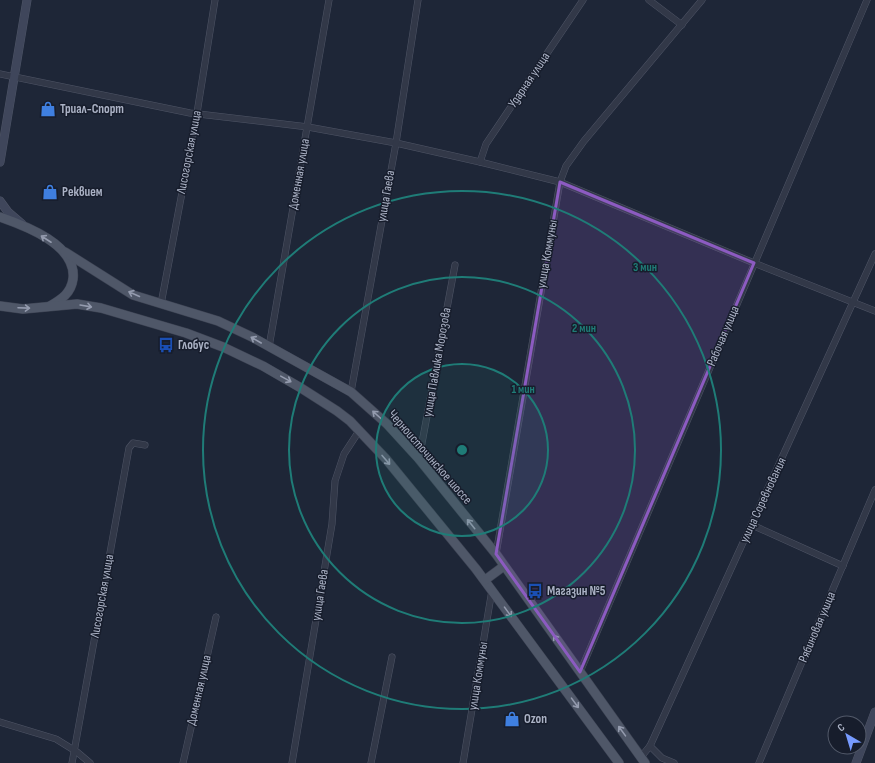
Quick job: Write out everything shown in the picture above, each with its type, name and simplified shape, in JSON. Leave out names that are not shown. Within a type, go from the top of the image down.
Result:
[{"type":"main road","points":[[0,150],[27,0]]},
{"type":"main road","points":[[0,162],[2,141]]},
{"type":"main road","points":[[0,201],[8,212],[26,227]]},
{"type":"main road","name":"Черноисточинское шоссе","points":[[0,217],[26,227],[133,295],[218,321],[252,337],[351,392],[387,424],[419,459],[496,554],[643,760]]},
{"type":"main road","points":[[47,308],[63,299],[69,291],[72,283],[72,262],[65,252]]},
{"type":"main road","points":[[0,306],[23,309],[78,304],[100,308],[208,341],[263,366],[337,411],[386,459],[485,580],[619,763]]},
{"type":"main road","points":[[485,580],[504,566]]},
{"type":"main road","points":[[856,763],[875,712]]},
{"type":"street","name":"Лисогорская улица","points":[[161,304],[197,113],[215,0]]},
{"type":"street","name":"Доменная улица","points":[[269,347],[329,0]]},
{"type":"street","name":"улица Гаева","points":[[351,392],[396,143],[418,0]]},
{"type":"street","name":"Ударная улица","points":[[480,162],[486,144],[583,0]]},
{"type":"street","points":[[649,0],[682,24]]},
{"type":"street","name":"улица Коммуны","points":[[496,554],[560,182],[566,166],[584,141],[702,0]]},
{"type":"street","name":"Рабочая улица","points":[[580,672],[867,0]]},
{"type":"street","points":[[0,74],[190,113],[308,127],[396,143],[560,182],[754,263],[875,311]]},
{"type":"street","name":"улица Соревнования","points":[[643,760],[752,526],[875,254]]},
{"type":"street","name":"улица Павлика Морозова","points":[[419,459],[455,265]]},
{"type":"street","name":"улица Гаева","points":[[292,763],[332,524],[335,481],[344,454],[359,431]]},
{"type":"street","name":"Лисогорская улица","points":[[72,763],[129,448],[133,444],[145,445]]},
{"type":"street","name":"Рябиновая улица","points":[[759,763],[875,490]]},
{"type":"street","points":[[752,526],[843,566]]},
{"type":"street","name":"улица Коммуны","points":[[464,763],[492,590]]},
{"type":"street","name":"Доменная улица","points":[[183,763],[216,617]]},
{"type":"street","points":[[371,763],[392,657]]},
{"type":"street","points":[[0,722],[56,739],[74,750],[90,763]]},
{"type":"street","points":[[650,746],[662,758],[674,763]]},
{"type":"highlighted area","points":[[560,182],[754,263],[580,672],[496,554]]},
{"type":"place","name":"Триал-Спорт","points":[[48,109]]},
{"type":"place","name":"Реквием","points":[[50,192]]},
{"type":"place","name":"Глобус","points":[[166,345]]},
{"type":"place","name":"Магазин №5","points":[[535,591]]},
{"type":"place","name":"Ozon","points":[[512,719]]}]
